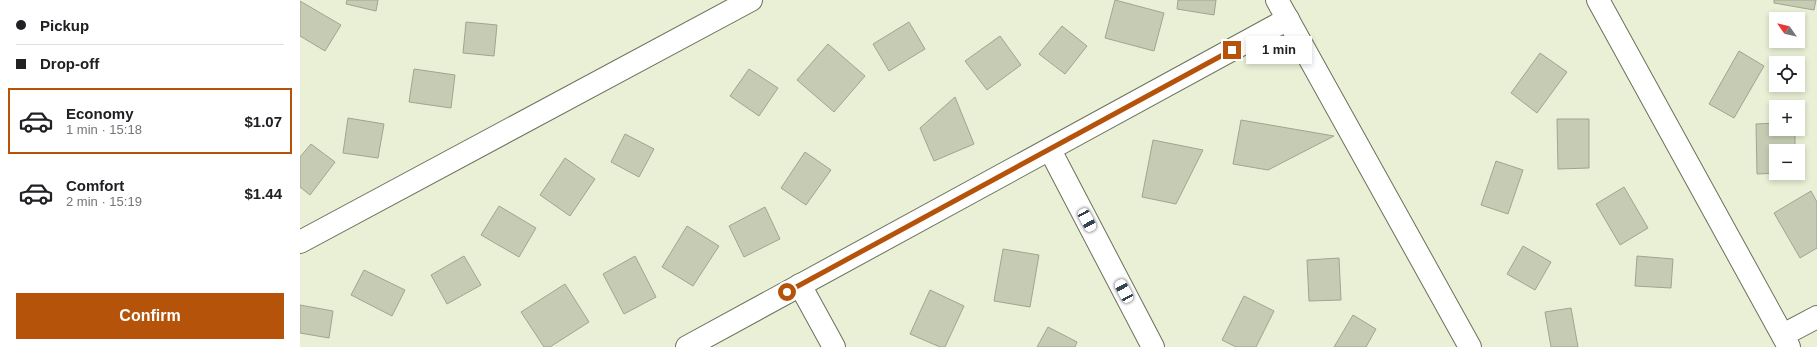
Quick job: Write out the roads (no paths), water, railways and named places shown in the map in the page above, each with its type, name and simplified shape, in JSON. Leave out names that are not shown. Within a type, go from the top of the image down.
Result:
[{"type":"street","points":[[300,242],[751,0]]},
{"type":"street","points":[[1277,0],[1470,347]]},
{"type":"street","points":[[1598,0],[1786,341],[1817,318]]},
{"type":"street","points":[[686,347],[1288,19]]},
{"type":"street","points":[[1050,150],[1153,347]]},
{"type":"street","points":[[800,285],[834,347]]}]
